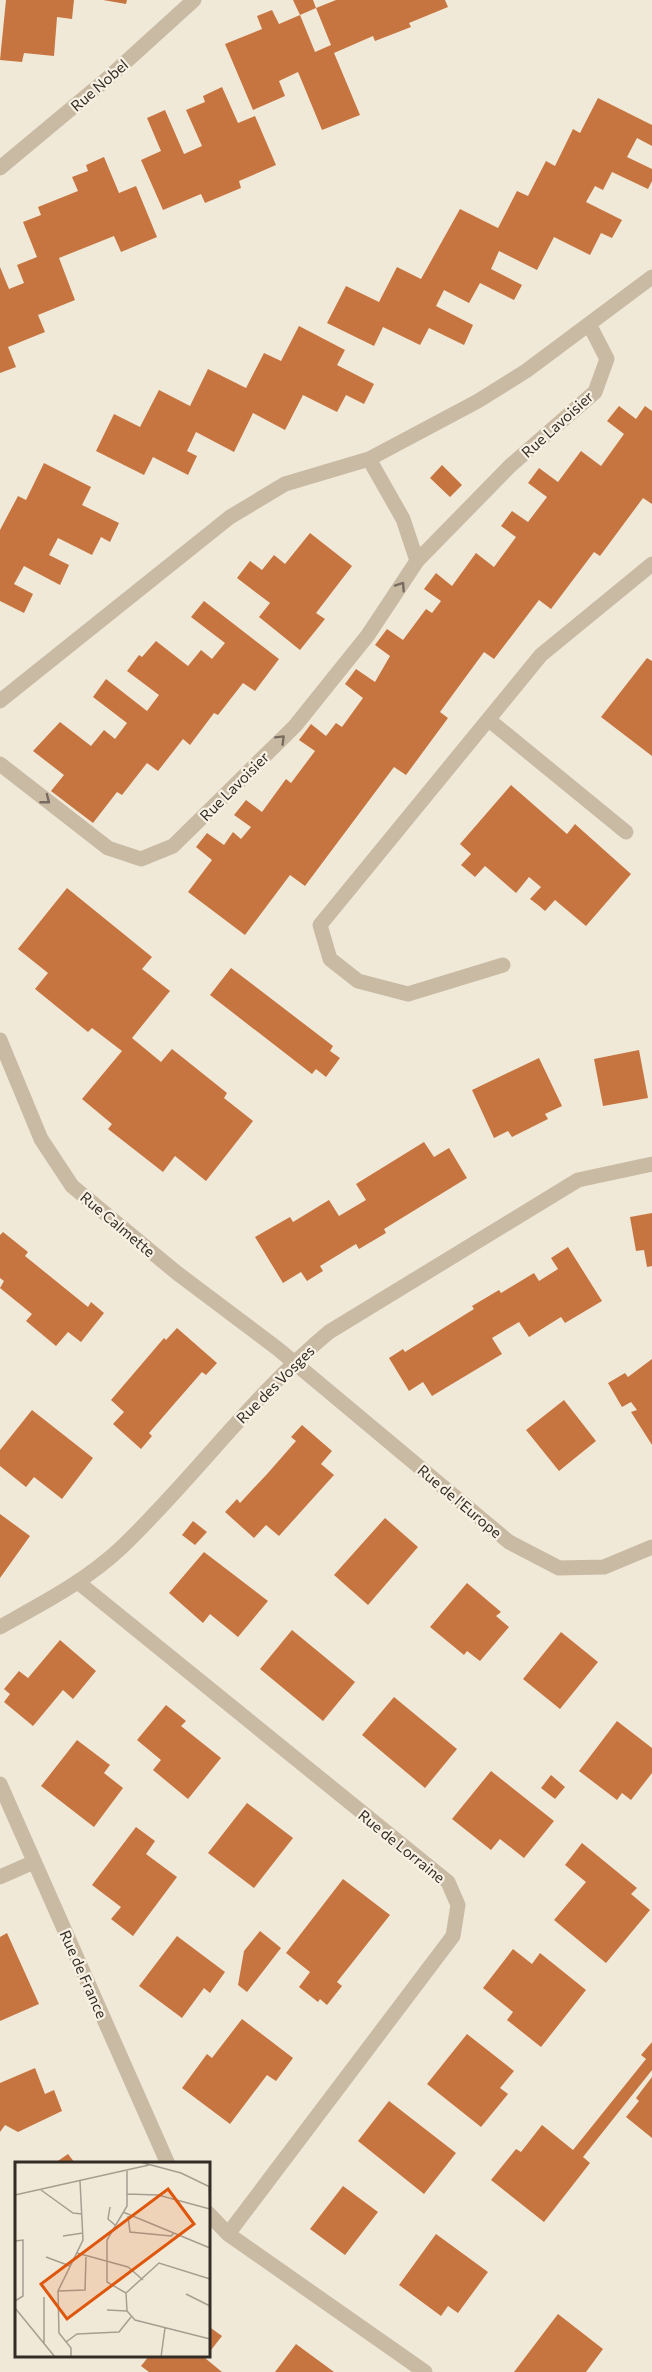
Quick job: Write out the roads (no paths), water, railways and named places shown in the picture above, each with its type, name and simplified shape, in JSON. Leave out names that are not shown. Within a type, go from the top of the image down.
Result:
[{"type":"street","name":"Rue Nobel","points":[[0,168],[108,78],[194,0]]},
{"type":"street","points":[[0,701],[230,517],[285,484],[369,459],[478,401],[526,370],[652,277]]},
{"type":"street","name":"Rue Lavoisier","points":[[0,764],[108,848],[141,859],[173,846],[295,726],[368,635],[417,561],[511,465],[595,392],[607,359],[589,324]]},
{"type":"street","points":[[369,459],[403,519],[417,561]]},
{"type":"street","points":[[503,965],[408,994],[358,981],[330,959],[320,925],[541,656],[652,564]]},
{"type":"street","points":[[489,720],[626,832]]},
{"type":"street","name":"Rue Calmette","points":[[0,1040],[41,1139],[72,1186],[177,1274],[293,1361]]},
{"type":"street","name":"Rue des Vosges","points":[[0,1628],[79,1583],[122,1547],[293,1361],[328,1332],[578,1180],[652,1164]]},
{"type":"street","name":"Rue de l'Europe","points":[[293,1361],[509,1542],[549,1563],[559,1568],[604,1567],[652,1547]]},
{"type":"street","name":"Rue de Lorraine","points":[[79,1583],[448,1882],[459,1905],[453,1936],[228,2234]]},
{"type":"street","name":"Rue de France","points":[[0,1784],[168,2162]]},
{"type":"street","points":[[0,1877],[34,1862]]},
{"type":"street","points":[[210,2215],[228,2234],[425,2372]]}]
